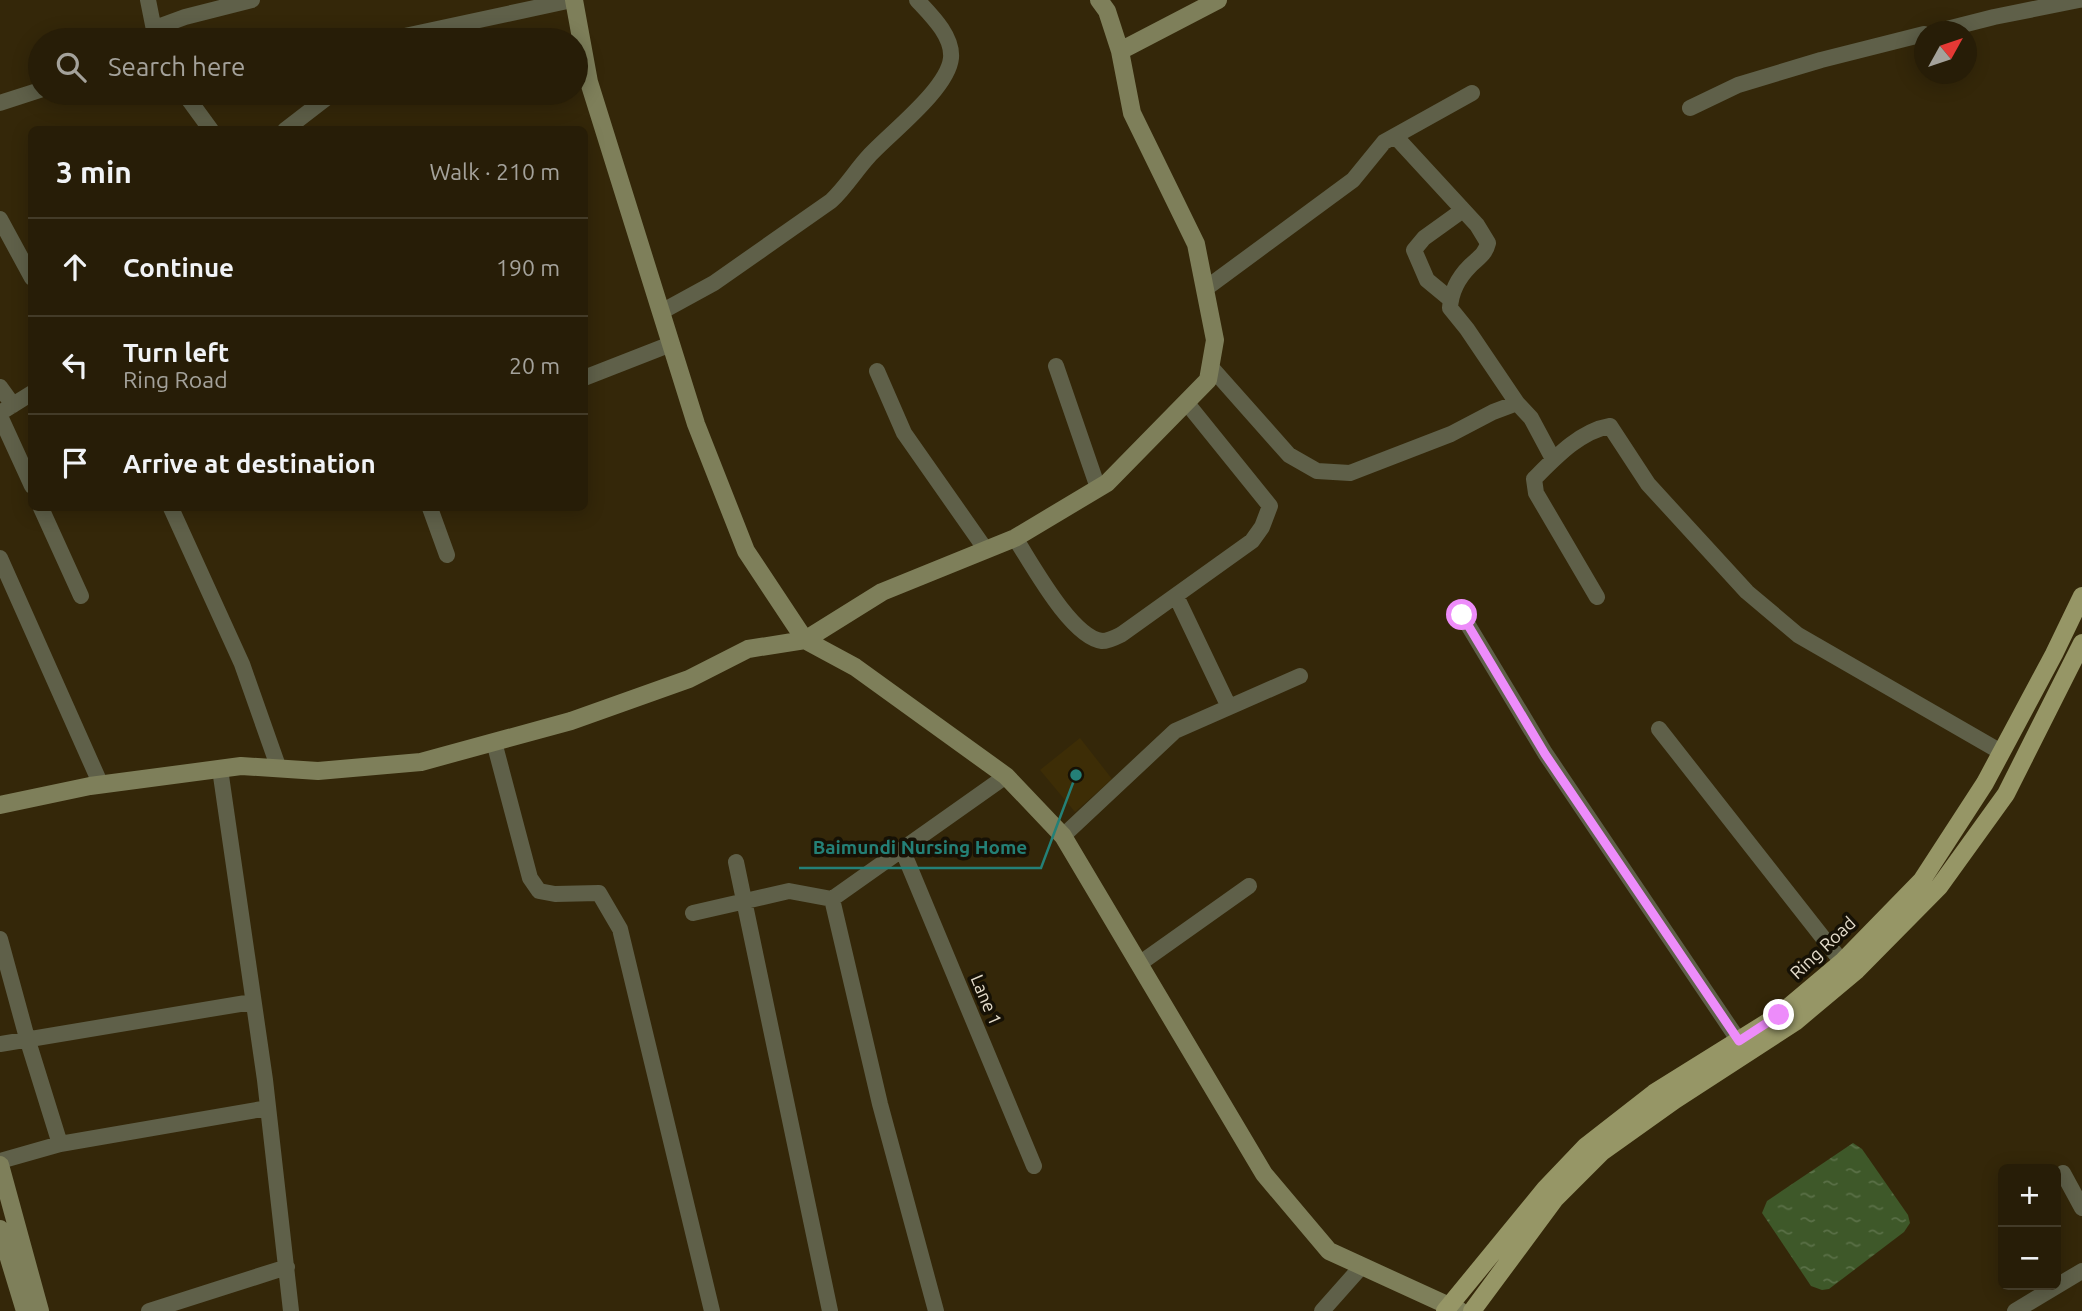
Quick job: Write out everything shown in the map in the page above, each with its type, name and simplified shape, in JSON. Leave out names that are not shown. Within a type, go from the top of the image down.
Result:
[{"type":"main road","points":[[573,0],[578,28]]},
{"type":"main road","points":[[0,805],[101,785],[242,766],[318,771],[421,762],[571,721],[689,680],[748,649],[805,640],[882,592],[1015,538],[1107,483],[1208,380],[1215,340],[1196,244],[1132,113],[1120,51],[1107,10],[1099,0]]},
{"type":"main road","points":[[1120,51],[1218,0]]},
{"type":"main road","points":[[588,77],[696,424],[746,551],[805,640],[855,667],[1006,776],[1063,836],[1264,1174],[1329,1251],[1451,1309]]},
{"type":"main road","name":"Ring Road","points":[[1451,1309],[1545,1189],[1586,1146],[1654,1093],[1779,1015],[1842,962],[1922,880],[1985,783],[2082,596]]},
{"type":"main road","name":"Ring Road","points":[[1472,1311],[1555,1199],[1602,1152],[1675,1100],[1795,1022],[1857,970],[1940,887],[2006,794],[2082,643]]},
{"type":"main road","points":[[0,1163],[40,1311]]},
{"type":"main road","points":[[0,1229],[25,1311]]},
{"type":"street","points":[[148,0],[154,28]]},
{"type":"street","points":[[166,28],[185,17],[252,0]]},
{"type":"street","points":[[442,28],[573,0]]},
{"type":"street","points":[[661,312],[714,283],[831,201],[846,187],[867,158],[917,112],[949,67],[952,55],[946,37],[934,18],[917,0]]},
{"type":"street","points":[[1977,21],[2079,0]]},
{"type":"street","points":[[1690,108],[1738,85],[1914,37]]},
{"type":"street","points":[[1205,289],[1353,180],[1384,142],[1472,93]]},
{"type":"street","points":[[0,103],[28,94]]},
{"type":"street","points":[[193,105],[208,126]]},
{"type":"street","points":[[290,126],[317,105]]},
{"type":"street","points":[[1395,136],[1477,225],[1488,243],[1486,252],[1468,267],[1451,291],[1450,307],[1517,403],[1531,418],[1553,459]]},
{"type":"street","points":[[1450,299],[1427,279],[1414,250],[1424,238],[1463,210]]},
{"type":"street","points":[[0,219],[28,271]]},
{"type":"street","points":[[588,376],[671,344]]},
{"type":"street","points":[[1056,366],[1098,488]]},
{"type":"street","points":[[1210,366],[1289,455],[1317,471],[1350,473],[1451,434],[1517,403]]},
{"type":"street","points":[[877,371],[904,433],[986,550]]},
{"type":"street","points":[[0,387],[4,411],[28,475]]},
{"type":"street","points":[[4,411],[28,396]]},
{"type":"street","points":[[1015,538],[1060,609],[1090,638],[1105,641],[1122,634],[1252,541],[1262,527],[1270,506],[1186,402]]},
{"type":"street","points":[[1597,597],[1536,492],[1534,479],[1553,459],[1594,429],[1610,426],[1648,484],[1747,592],[1788,627],[2001,752]]},
{"type":"street","points":[[42,511],[81,596]]},
{"type":"street","points":[[172,511],[242,664],[279,769]]},
{"type":"street","points":[[431,511],[447,555]]},
{"type":"street","points":[[0,558],[101,785]]},
{"type":"street","points":[[1176,596],[1229,707]]},
{"type":"street","points":[[1462,615],[1545,754],[1739,1041]]},
{"type":"street","points":[[1063,836],[1175,731],[1300,677]]},
{"type":"street","points":[[1659,729],[1842,962]]},
{"type":"street","points":[[494,742],[530,878],[539,891],[555,894],[599,893],[620,929],[712,1311]]},
{"type":"street","points":[[220,769],[268,1108],[291,1311]]},
{"type":"street","points":[[693,913],[789,891],[832,899],[1006,776]]},
{"type":"street","name":"Lane 1","points":[[902,849],[1034,1166]]},
{"type":"street","points":[[736,862],[830,1311]]},
{"type":"street","points":[[1139,964],[1249,886]]},
{"type":"street","points":[[832,899],[880,1104],[936,1311]]},
{"type":"street","points":[[0,939],[60,1144]]},
{"type":"street","points":[[0,1044],[252,1002]]},
{"type":"street","points":[[0,1163],[60,1144],[268,1108]]},
{"type":"street","points":[[2063,1173],[2082,1208]]},
{"type":"street","points":[[1322,1311],[1362,1266]]},
{"type":"street","points":[[149,1311],[287,1268]]},
{"type":"street","points":[[2015,1311],[2082,1271]]},
{"type":"shaded area","points":[[1080,738],[1112,779],[1075,812],[1040,770]]},
{"type":"water","points":[[1853,1143],[1862,1149],[1908,1215],[1910,1223],[1904,1232],[1829,1289],[1822,1290],[1811,1286],[1762,1213],[1767,1201]]},
{"type":"place","name":"Baimundi Nursing Home","points":[[1076,775]]},
{"type":"route","points":[[1462,615],[1545,754],[1739,1041],[1779,1015]]}]
